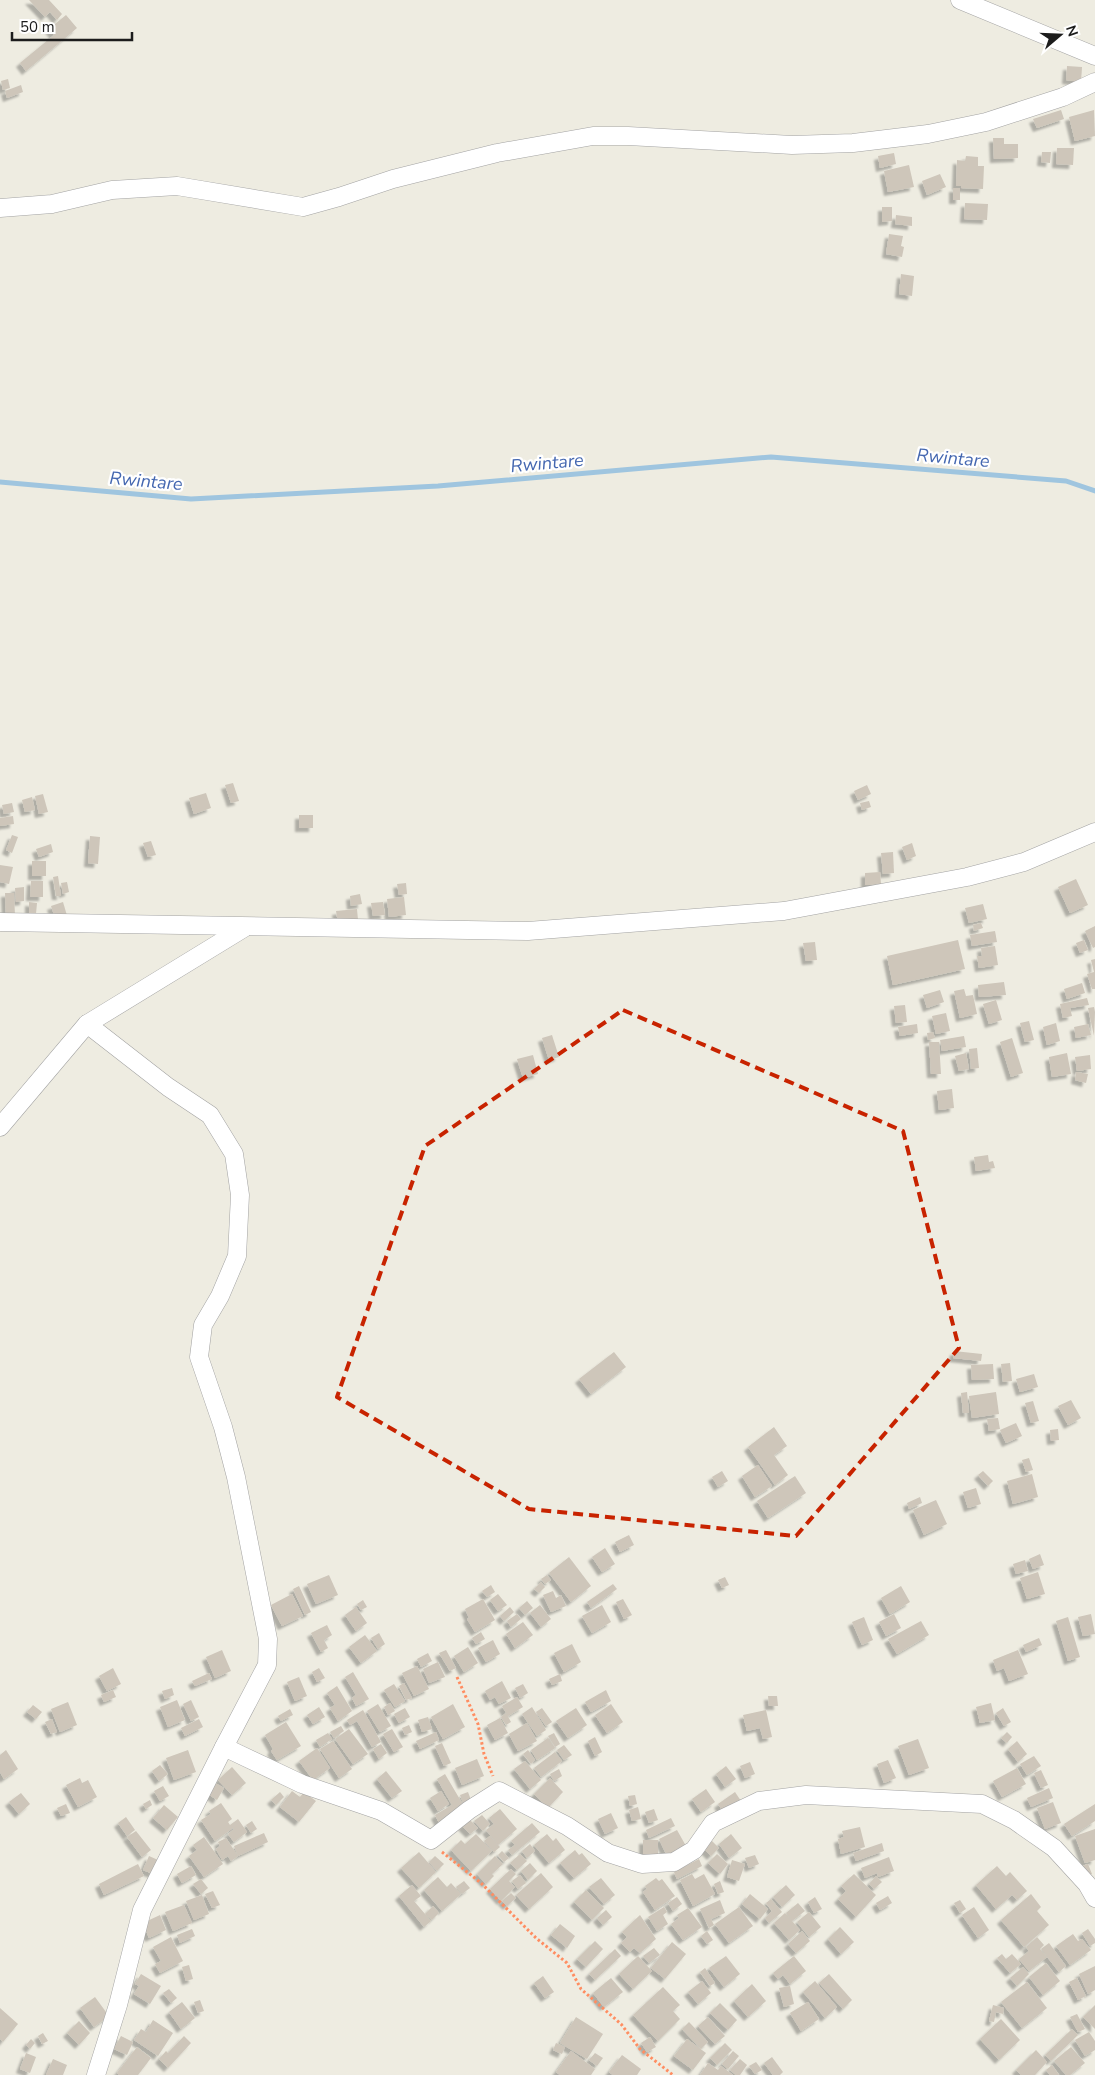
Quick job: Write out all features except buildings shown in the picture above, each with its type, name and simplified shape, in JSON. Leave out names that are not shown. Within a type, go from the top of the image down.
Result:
[{"type":"street","points":[[960,0],[1095,56]]},
{"type":"street","points":[[0,208],[52,204],[112,190],[177,186],[303,207],[393,179],[497,154],[593,136],[628,136],[792,145],[853,143],[928,134],[986,122],[1063,97],[1095,82]]},
{"type":"street","points":[[0,922],[244,928],[528,931],[784,911],[968,877],[1024,862],[1094,836]]},
{"type":"street","points":[[0,1127],[87,1024],[244,928]]},
{"type":"street","points":[[87,1024],[168,1088],[210,1115],[234,1154],[240,1195],[237,1256],[220,1296],[203,1325],[199,1357],[223,1426],[236,1477],[268,1638],[268,1665],[224,1747],[142,1910],[118,2005],[96,2075]]},
{"type":"street","points":[[224,1747],[302,1784],[381,1811],[431,1840],[469,1810],[499,1790],[567,1826],[608,1853],[642,1864],[674,1862],[694,1850],[713,1823],[759,1801],[806,1795],[982,1804],[1014,1820],[1054,1848],[1087,1884],[1095,1898]]},
{"type":"path","points":[[457,1677],[478,1724],[484,1754],[499,1790]]},
{"type":"path","points":[[431,1840],[444,1854],[481,1884],[536,1938],[567,1963],[581,1989],[622,2024],[640,2049],[674,2075]]},
{"type":"highlighted area","points":[[623,1010],[903,1131],[959,1348],[796,1536],[529,1509],[337,1397],[425,1146]]},
{"type":"waterway","name":"Rwintare","points":[[0,482],[191,499],[438,486],[771,457],[1066,481],[1095,491]]}]
